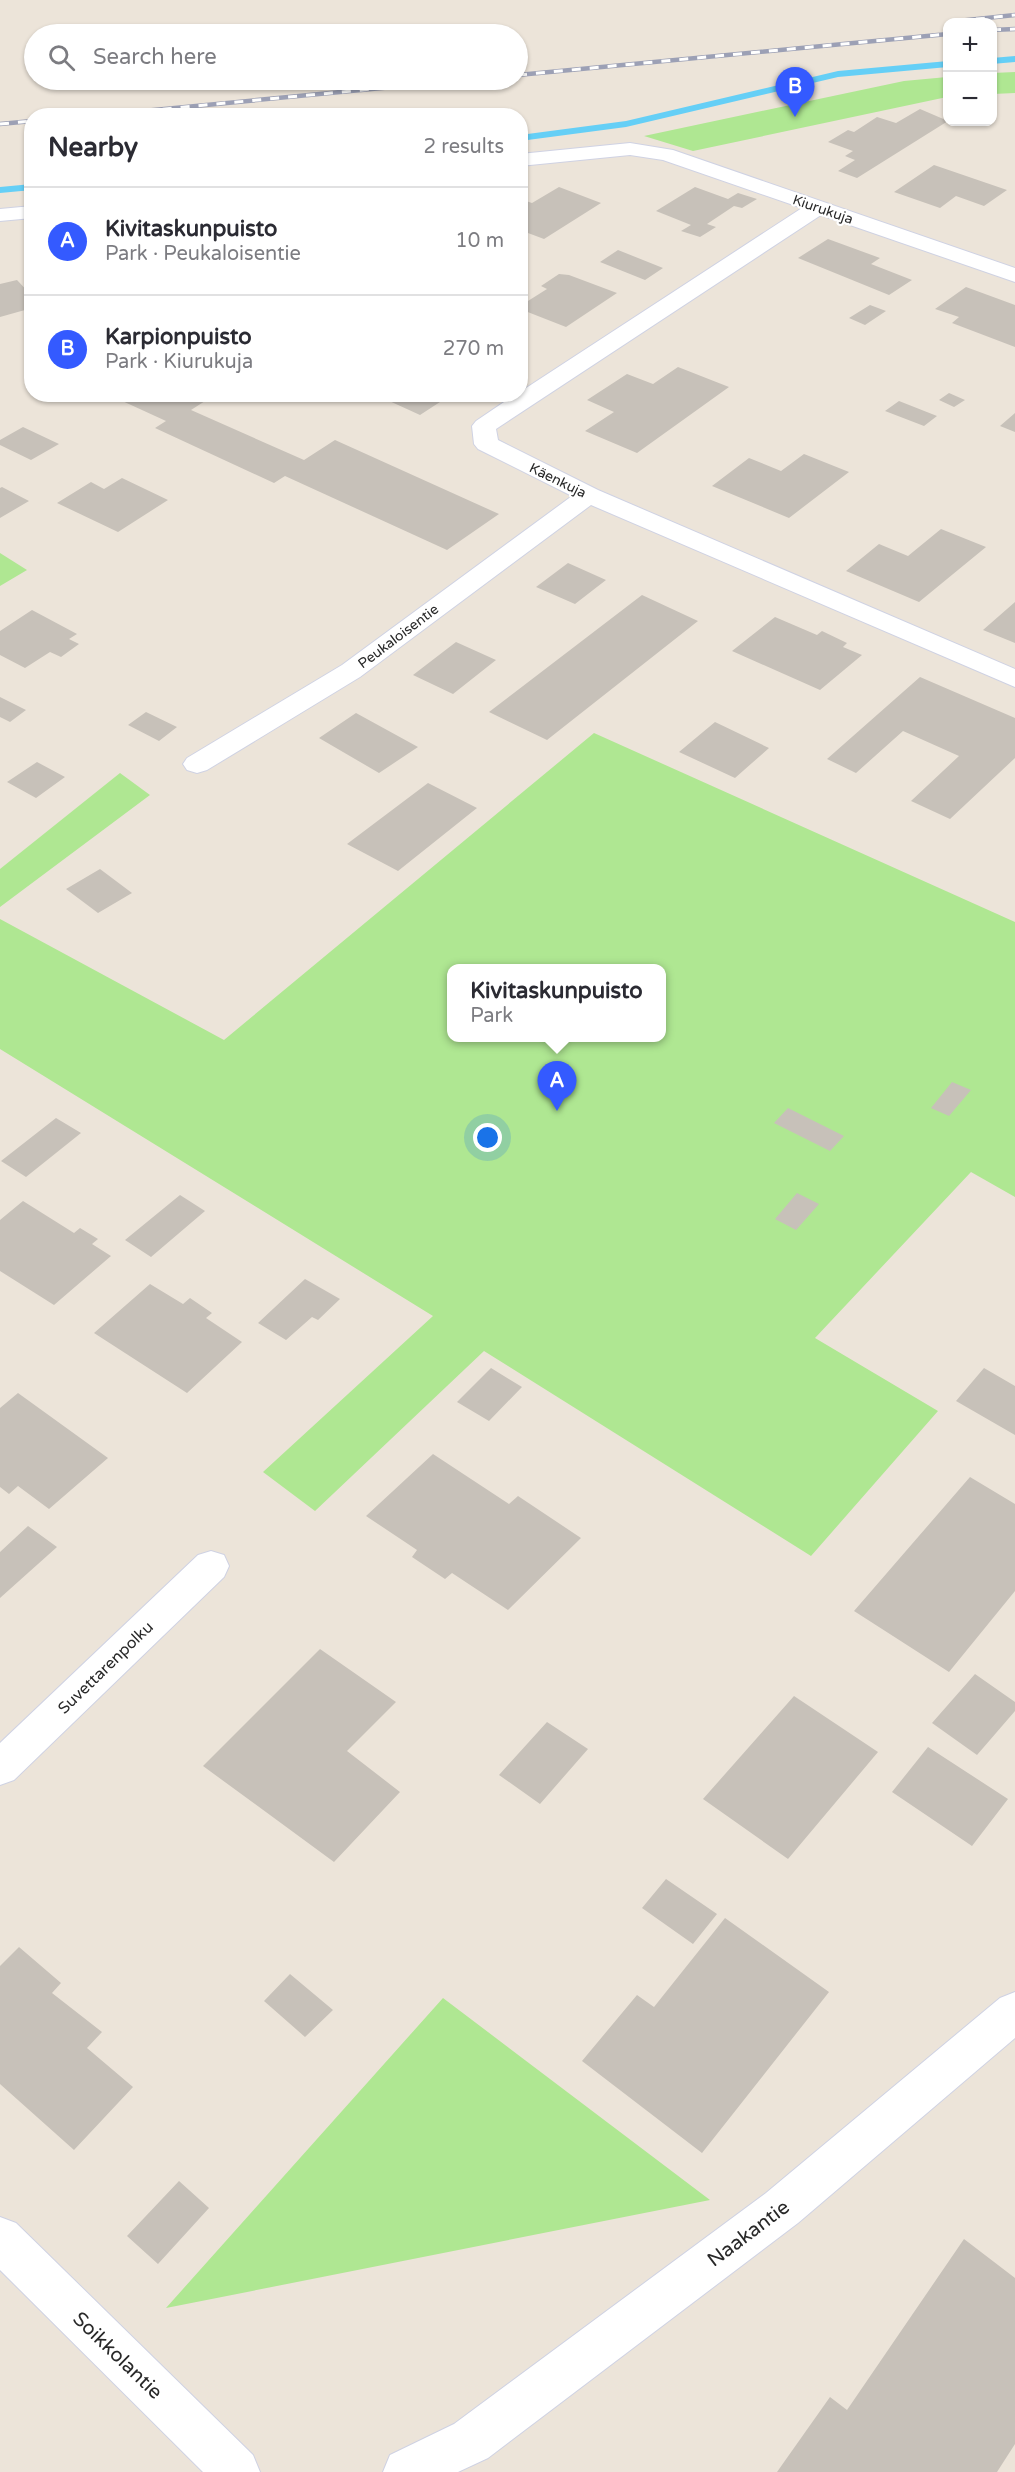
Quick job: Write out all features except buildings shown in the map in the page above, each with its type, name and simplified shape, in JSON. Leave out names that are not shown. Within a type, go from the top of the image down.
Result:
[{"type":"street","name":"Kiurukuja","points":[[528,159],[630,149],[666,154],[1015,275]]},
{"type":"street","name":"Käenkuja","points":[[528,397],[818,207]]},
{"type":"street","points":[[0,215],[24,213]]},
{"type":"street","name":"Käenkuja","points":[[521,402],[484,426],[486,444],[589,495],[1015,679]]},
{"type":"street","name":"Peukaloisentie","points":[[197,764],[351,670],[589,495]]},
{"type":"street","name":"Suvettarenpolku","points":[[0,1768],[211,1566]]},
{"type":"street","name":"Naakantie","points":[[407,2472],[471,2441],[782,2208],[1015,2012]]},
{"type":"street","name":"Soikkolantie","points":[[0,2239],[236,2472]]},
{"type":"green space","points":[[1015,72],[1015,93],[997,94],[997,73]]},
{"type":"green space","points":[[943,77],[943,98],[693,151],[644,136],[904,81]]},
{"type":"green space","points":[[0,553],[27,570],[0,586]]},
{"type":"green space","points":[[594,733],[1015,922],[1015,1197],[971,1172],[815,1338],[938,1411],[811,1556],[484,1351],[315,1511],[263,1472],[433,1316],[0,1049],[0,919],[224,1040]]},
{"type":"green space","points":[[120,773],[150,795],[0,907],[0,869]]},
{"type":"green space","points":[[443,1998],[710,2200],[166,2308]]},
{"type":"waterway","points":[[997,61],[1015,59]]},
{"type":"waterway","points":[[528,137],[626,124],[838,74],[943,64]]},
{"type":"waterway","points":[[0,190],[24,188]]},
{"type":"railway","points":[[986,18],[1015,15]]},
{"type":"railway","points":[[997,30],[1015,29]]},
{"type":"railway","points":[[528,74],[943,34]]},
{"type":"railway","points":[[174,108],[362,90]]},
{"type":"railway","points":[[0,124],[24,122]]},
{"type":"place","name":"Karpionpuisto","points":[[795,117]]},
{"type":"place","name":"Kivitaskunpuisto","points":[[557,1111]]}]
